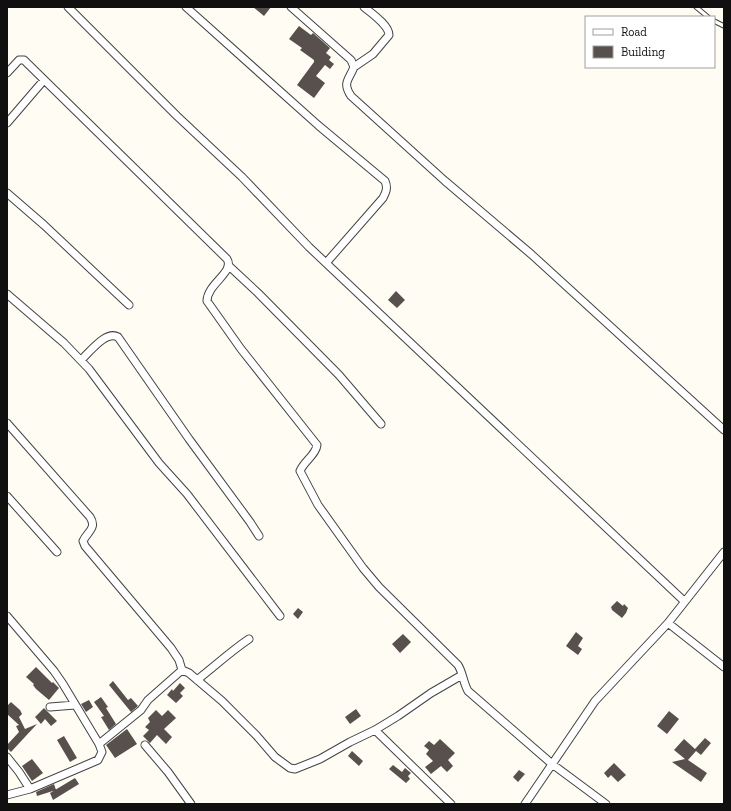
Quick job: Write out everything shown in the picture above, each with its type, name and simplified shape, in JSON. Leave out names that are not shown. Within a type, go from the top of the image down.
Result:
[{"type":"street","points":[[68,7],[177,116],[242,177],[326,263],[684,602]]},
{"type":"street","points":[[186,7],[319,126],[385,181],[387,186],[383,198],[326,263]]},
{"type":"street","points":[[291,7],[351,60],[354,67]]},
{"type":"street","points":[[364,7],[389,31],[388,35],[373,54],[354,67],[346,82],[346,88],[351,96],[445,181],[531,254],[724,430]]},
{"type":"street","points":[[7,73],[19,60],[24,60],[227,259],[230,263],[227,271],[209,290],[207,301],[241,348],[317,445],[314,452],[303,464],[300,471],[309,490],[322,511],[363,568],[379,587],[458,665],[461,670],[464,684],[468,691],[552,764],[606,804]]},
{"type":"street","points":[[7,123],[44,80]]},
{"type":"street","points":[[7,193],[44,225],[129,305]]},
{"type":"street","points":[[229,266],[258,293],[339,375],[382,424]]},
{"type":"street","points":[[7,294],[64,343],[81,360],[159,463],[187,494],[280,616]]},
{"type":"street","points":[[81,360],[105,337],[114,335],[118,337],[259,536]]},
{"type":"street","points":[[7,422],[90,517],[93,525],[83,541],[85,546],[171,648],[180,660],[182,670]]},
{"type":"street","points":[[7,496],[57,552]]},
{"type":"street","points":[[525,804],[595,701],[668,623],[724,552]]},
{"type":"street","points":[[7,616],[54,671],[99,744],[102,752],[98,760],[30,789],[7,795]]},
{"type":"street","points":[[668,623],[724,667]]},
{"type":"street","points":[[197,680],[233,650],[249,639]]},
{"type":"street","points":[[182,670],[189,673],[222,701],[275,757],[293,769],[300,768],[320,759],[375,730],[431,693],[462,675]]},
{"type":"street","points":[[99,744],[141,710],[148,700],[182,670]]},
{"type":"street","points":[[50,707],[75,705]]},
{"type":"street","points":[[375,730],[451,804]]},
{"type":"street","points":[[145,744],[168,772],[191,804]]},
{"type":"street","points":[[7,757],[30,789]]},
{"type":"lane","points":[[696,7],[707,16]]},
{"type":"lane","points":[[715,22],[724,26]]},
{"type":"building","points":[[253,7],[271,7],[264,16]]},
{"type":"building","points":[[299,26],[311,35],[313,33],[330,48],[326,53],[331,57],[329,60],[334,64],[330,69],[325,65],[316,76],[325,83],[314,98],[297,85],[314,62],[314,60],[300,50],[302,48],[289,39]]},
{"type":"building","points":[[396,291],[405,300],[397,308],[388,300]]},
{"type":"building","points":[[617,601],[623,606],[624,604],[628,608],[622,618],[612,610],[611,607]]},
{"type":"building","points":[[298,608],[303,612],[298,619],[293,614]]},
{"type":"building","points":[[576,632],[583,638],[578,646],[582,649],[578,655],[566,646]]},
{"type":"building","points":[[403,634],[411,642],[400,653],[392,644]]},
{"type":"building","points":[[36,667],[59,688],[49,700],[36,689],[33,685],[34,684],[26,677]]},
{"type":"building","points":[[113,681],[128,700],[131,698],[138,706],[131,712],[109,685]]},
{"type":"building","points":[[180,683],[185,688],[180,693],[183,696],[176,703],[167,695]]},
{"type":"building","points":[[101,697],[108,707],[106,708],[116,724],[109,730],[101,717],[104,716],[94,702]]},
{"type":"building","points":[[89,700],[93,707],[86,712],[81,704]]},
{"type":"building","points":[[11,702],[20,710],[22,714],[19,717],[25,729],[37,724],[11,752],[7,748],[7,745],[19,732],[16,726],[19,725],[7,714],[7,706]]},
{"type":"building","points":[[44,708],[57,721],[51,726],[45,719],[41,724],[35,717]]},
{"type":"building","points":[[356,709],[361,716],[350,724],[345,717]]},
{"type":"building","points":[[156,710],[162,716],[168,710],[176,718],[164,729],[172,737],[166,744],[157,735],[150,743],[143,736],[149,730],[145,727],[150,722],[148,718]]},
{"type":"building","points":[[669,711],[679,719],[667,734],[657,726]]},
{"type":"building","points":[[127,729],[137,744],[115,758],[106,745]]},
{"type":"building","points":[[64,736],[77,758],[70,762],[57,740]]},
{"type":"building","points":[[705,738],[711,743],[701,755],[696,751],[688,760],[707,773],[701,782],[672,762],[685,759],[674,750],[684,739],[695,749]]},
{"type":"building","points":[[440,739],[455,753],[448,760],[453,766],[447,772],[441,766],[431,774],[425,767],[433,761],[426,754],[429,750],[424,746],[429,741],[434,745]]},
{"type":"building","points":[[352,751],[363,761],[359,766],[348,756]]},
{"type":"building","points":[[32,759],[43,773],[32,781],[22,766]]},
{"type":"building","points":[[614,763],[626,775],[618,782],[611,775],[608,778],[604,773]]},
{"type":"building","points":[[393,765],[402,772],[405,768],[411,773],[408,776],[410,779],[406,783],[389,769]]},
{"type":"building","points":[[519,770],[525,774],[518,782],[513,777]]},
{"type":"building","points":[[75,778],[79,784],[53,800],[50,793]]},
{"type":"building","points":[[54,784],[56,790],[37,796],[36,792]]}]
